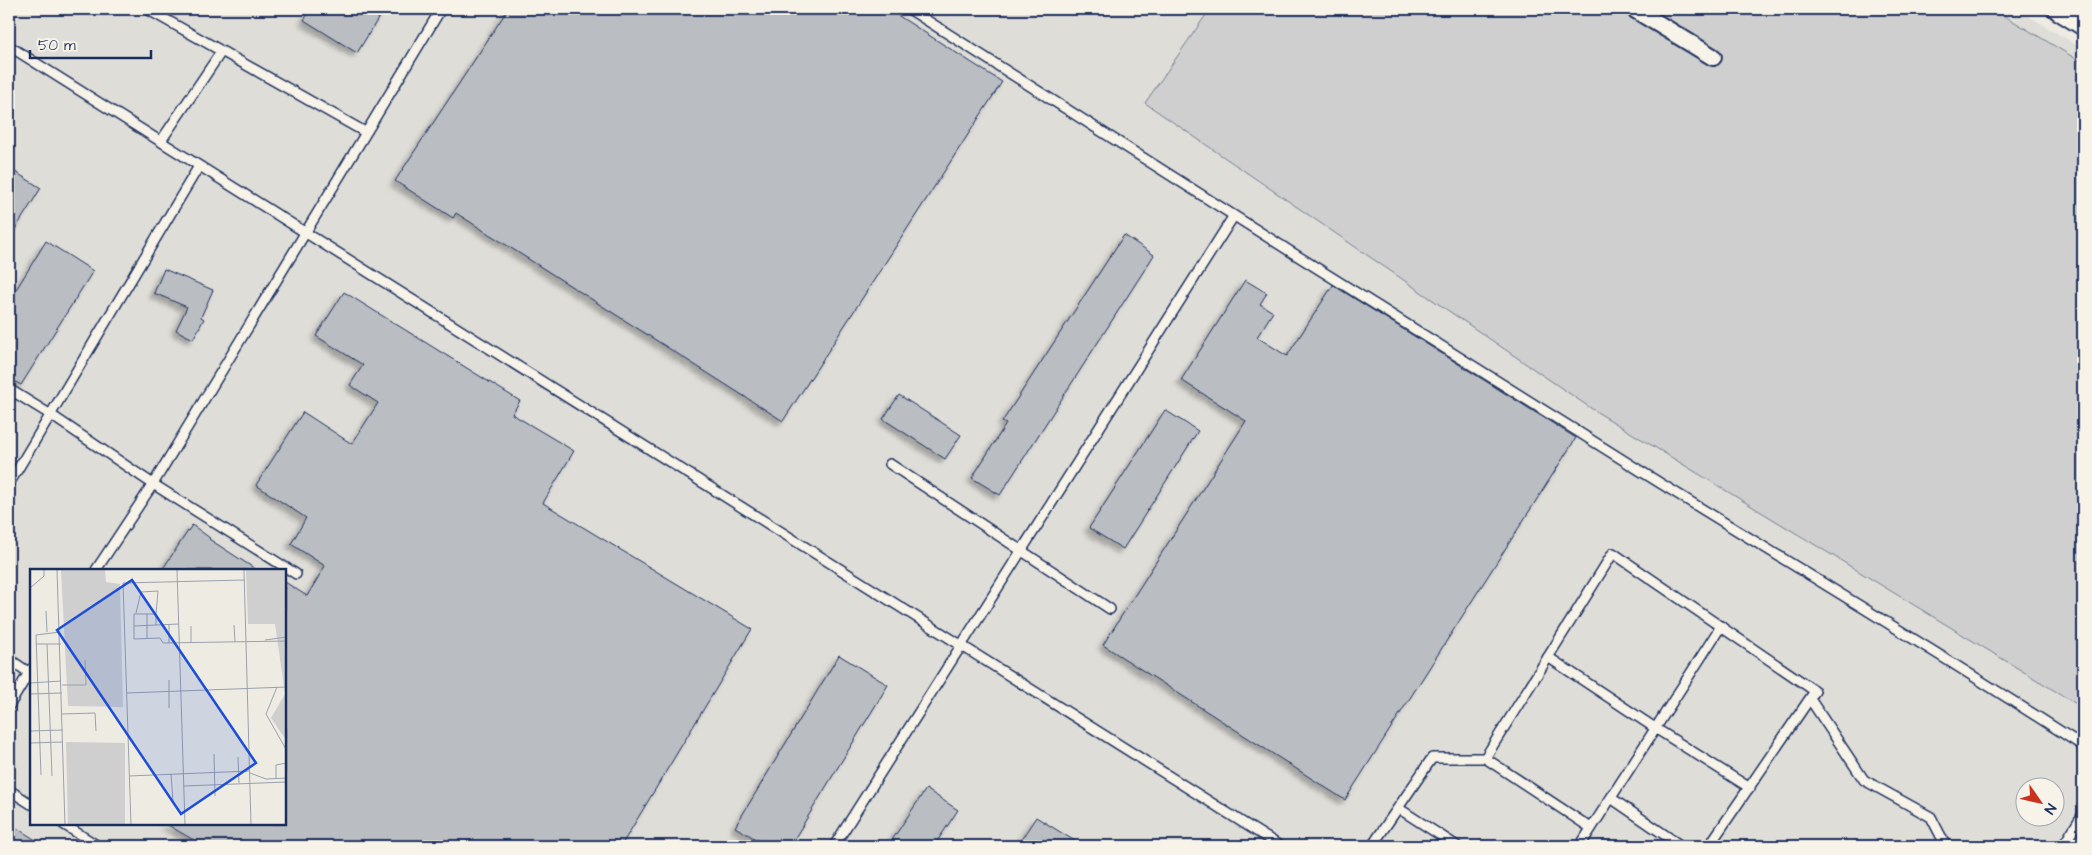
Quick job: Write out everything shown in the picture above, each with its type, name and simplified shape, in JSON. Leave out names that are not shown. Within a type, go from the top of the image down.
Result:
[{"type":"street","points":[[1634,9],[1713,57]]},
{"type":"street","points":[[2063,10],[2083,24]]},
{"type":"lane","points":[[147,9],[366,132]]},
{"type":"lane","points":[[97,569],[153,484],[303,233],[441,9]]},
{"type":"lane","points":[[909,9],[1233,217],[1816,578],[2083,746]]},
{"type":"lane","points":[[9,46],[303,233],[1280,846]]},
{"type":"lane","points":[[161,141],[221,52]]},
{"type":"lane","points":[[9,484],[199,166]]},
{"type":"lane","points":[[834,846],[1233,217]]},
{"type":"lane","points":[[9,389],[153,484],[296,574]]},
{"type":"lane","points":[[890,464],[1110,609]]},
{"type":"lane","points":[[1485,758],[1613,553],[1815,691],[1709,846]]},
{"type":"lane","points":[[1580,846],[1721,626]]},
{"type":"lane","points":[[1548,657],[1750,788]]},
{"type":"lane","points":[[9,659],[30,672],[9,706]]},
{"type":"lane","points":[[1810,699],[1864,780],[1931,817],[1946,846]]},
{"type":"lane","points":[[1372,846],[1432,758],[1485,758],[1591,828]]},
{"type":"lane","points":[[9,790],[30,803]]},
{"type":"lane","points":[[1611,798],[1681,846]]},
{"type":"lane","points":[[1398,808],[1457,846]]},
{"type":"lane","points":[[2063,846],[2083,814]]},
{"type":"lane","points":[[64,825],[98,846]]},
{"type":"shaded area","points":[[9,9],[2017,9],[2083,49],[2083,846],[9,846]]},
{"type":"shaded area","points":[[1210,9],[1993,9],[2083,63],[2083,708],[1592,409],[1145,103]]},
{"type":"building","points":[[311,9],[384,9],[357,53],[304,20]]},
{"type":"building","points":[[508,9],[888,9],[1002,82],[783,421],[456,213],[453,218],[395,181]]},
{"type":"building","points":[[9,168],[41,188],[9,239]]},
{"type":"building","points":[[1124,235],[1154,255],[1000,495],[972,478],[1006,424],[1002,422]]},
{"type":"building","points":[[46,241],[93,271],[21,385],[9,378],[9,301]]},
{"type":"building","points":[[164,269],[213,290],[201,317],[204,319],[193,339],[176,330],[187,307],[154,293]]},
{"type":"building","points":[[1245,280],[1267,293],[1260,304],[1273,312],[1257,337],[1287,356],[1333,285],[1576,438],[1345,800],[1103,645],[1246,421],[1181,380]]},
{"type":"building","points":[[344,292],[520,401],[512,414],[574,451],[543,503],[752,629],[621,846],[204,846],[168,825],[286,825],[286,583],[307,596],[325,566],[291,544],[306,518],[256,485],[303,412],[352,444],[378,403],[350,385],[363,365],[316,336]]},
{"type":"building","points":[[899,395],[961,435],[945,459],[883,419]]},
{"type":"building","points":[[1165,410],[1198,431],[1123,549],[1089,528]]},
{"type":"building","points":[[192,525],[209,539],[255,569],[163,569]]},
{"type":"building","points":[[839,655],[888,685],[790,846],[768,846],[735,827]]},
{"type":"building","points":[[926,789],[958,810],[934,846],[888,846]]},
{"type":"building","points":[[1036,817],[1083,846],[1017,846]]},
{"type":"building","points":[[9,823],[45,846],[9,846]]}]
